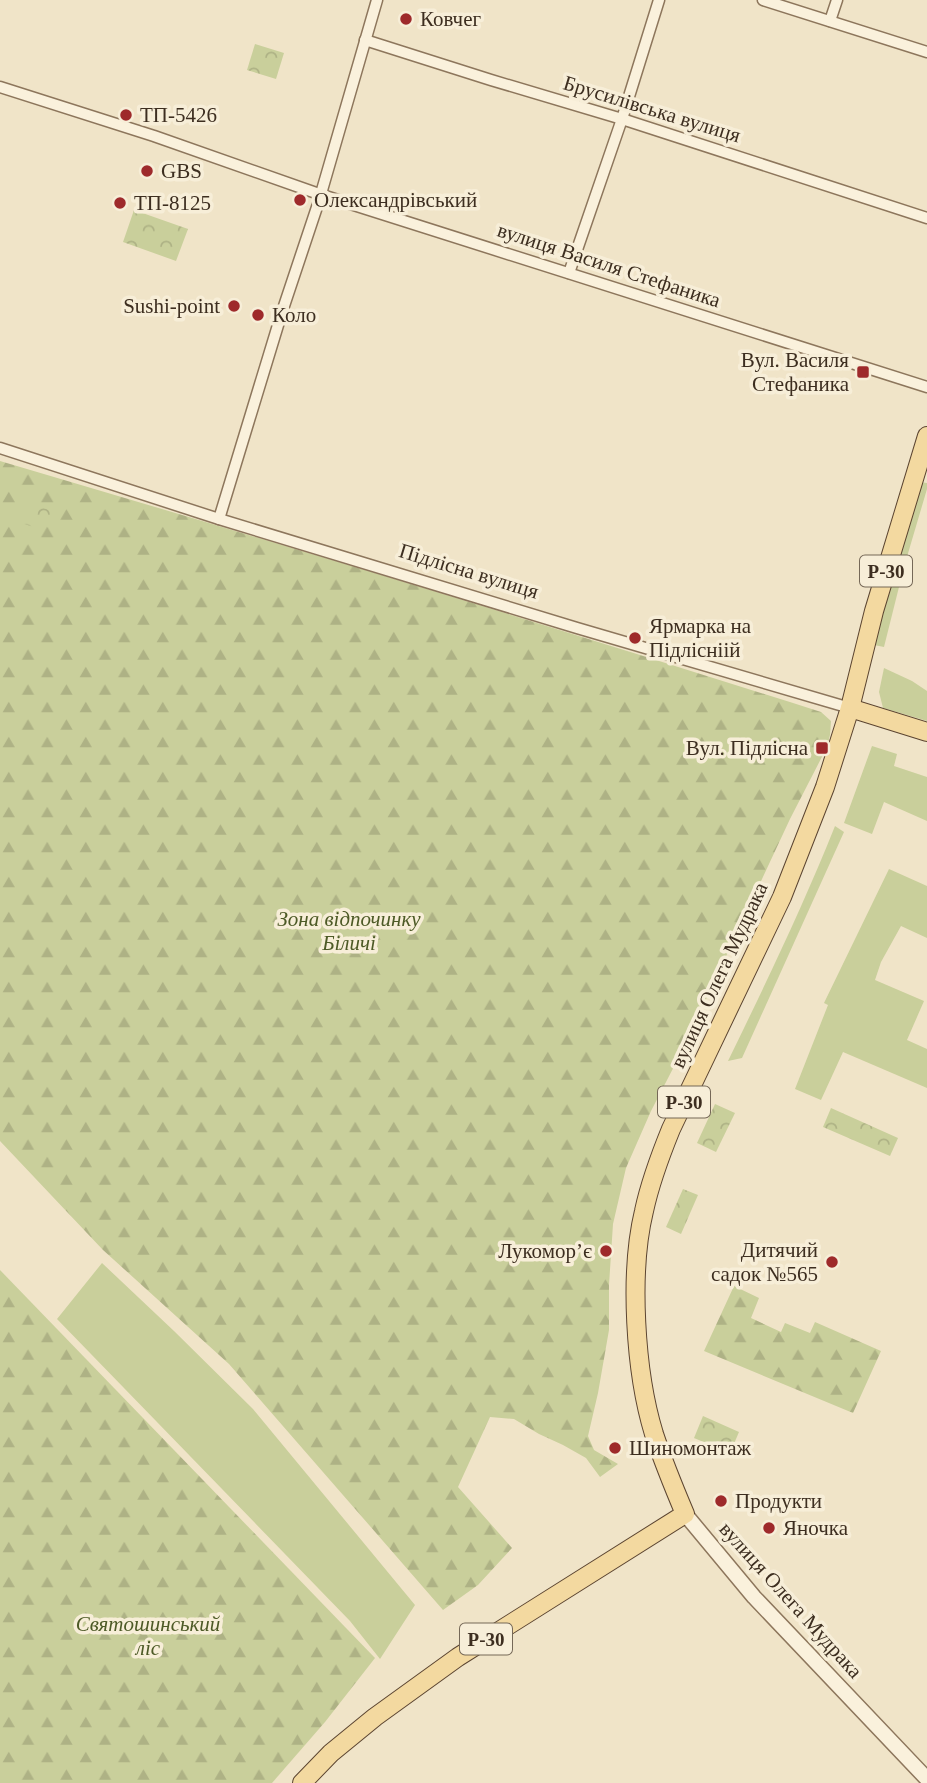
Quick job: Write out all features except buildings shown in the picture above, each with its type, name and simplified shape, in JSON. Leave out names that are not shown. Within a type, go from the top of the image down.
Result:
[{"type":"main road","name":"вулиця Олега Мудрака","points":[[685,1514],[654,1433],[643,1388],[636,1287],[643,1212],[671,1129],[782,898],[825,787],[927,436]]},
{"type":"main road","name":"Підлісна вулиця","points":[[850,708],[927,732]]},
{"type":"main road","name":"Р-30","points":[[302,1783],[331,1752],[458,1657],[685,1514]]},
{"type":"street","points":[[219,519],[318,204],[377,0]]},
{"type":"street","points":[[569,273],[622,119],[659,0]]},
{"type":"street","points":[[763,0],[927,51]]},
{"type":"street","points":[[831,21],[837,0]]},
{"type":"street","name":"Брусилівська вулиця","points":[[365,40],[622,119],[927,218]]},
{"type":"street","name":"вулиця Василя Стефаника","points":[[0,87],[153,136],[319,194],[927,387]]},
{"type":"street","name":"Підлісна вулиця","points":[[0,447],[219,519],[850,708]]},
{"type":"street","name":"вулиця Олега Мудрака","points":[[685,1514],[754,1597],[927,1779]]},
{"type":"green space","points":[[255,44],[284,53],[276,79],[247,70]]},
{"type":"green space","points":[[134,210],[188,229],[176,261],[123,242]]},
{"type":"green space","name":"Зона відпочинку Біличі","points":[[0,461],[616,647],[821,712],[831,721],[827,747],[790,819],[626,1168],[613,1224],[609,1330],[588,1436],[594,1450],[618,1464],[600,1477],[586,1458],[563,1445],[514,1419],[490,1417],[458,1487],[512,1548],[478,1585],[443,1610],[229,1364],[103,1250],[0,1141]]},
{"type":"green space","points":[[919,482],[927,483],[927,489],[884,647],[874,645],[885,593]]},
{"type":"green space","points":[[27,503],[53,511],[43,530],[18,522]]},
{"type":"green space","points":[[884,668],[927,691],[927,721],[883,708],[879,692]]},
{"type":"green space","points":[[872,746],[897,754],[894,766],[927,777],[927,821],[884,802],[872,834],[844,823]]},
{"type":"green space","points":[[835,826],[844,832],[742,1058],[728,1061],[797,915]]},
{"type":"green space","points":[[889,869],[927,886],[927,938],[901,926],[881,962],[875,980],[924,1001],[907,1040],[927,1049],[927,1088],[843,1052],[821,1100],[795,1089],[828,1005],[824,1003]]},
{"type":"green space","points":[[715,1104],[735,1113],[716,1152],[697,1143]]},
{"type":"green space","points":[[831,1108],[898,1138],[890,1156],[823,1127]]},
{"type":"green space","points":[[683,1189],[698,1195],[681,1234],[666,1227]]},
{"type":"green space","points":[[102,1263],[253,1409],[415,1605],[380,1659],[350,1621],[57,1319]]},
{"type":"green space","name":"Святошинський ліс","points":[[0,1270],[375,1658],[325,1722],[272,1783],[0,1783]]},
{"type":"green space","points":[[734,1286],[759,1298],[751,1318],[781,1332],[785,1323],[810,1333],[815,1322],[881,1351],[853,1413],[704,1351]]},
{"type":"green space","points":[[703,1416],[739,1432],[730,1453],[694,1438]]},
{"type":"place","name":"Ковчег","points":[[406,19]]},
{"type":"place","name":"ТП-5426","points":[[126,115]]},
{"type":"place","name":"GBS","points":[[147,171]]},
{"type":"place","name":"Олександрівський","points":[[300,200]]},
{"type":"place","name":"ТП-8125","points":[[120,203]]},
{"type":"place","name":"Sushi-point","points":[[234,306]]},
{"type":"place","name":"Коло","points":[[258,315]]},
{"type":"place","name":"Вул. Василя Стефаника","points":[[863,372]]},
{"type":"place","name":"Ярмарка на Підлісніій","points":[[635,638]]},
{"type":"place","name":"Вул. Підлісна","points":[[822,748]]},
{"type":"place","name":"Лукомор’є","points":[[606,1251]]},
{"type":"place","name":"Дитячий садок №565","points":[[832,1262]]},
{"type":"place","name":"Шиномонтаж","points":[[615,1448]]},
{"type":"place","name":"Продукти","points":[[721,1501]]},
{"type":"place","name":"Яночка","points":[[769,1528]]}]
